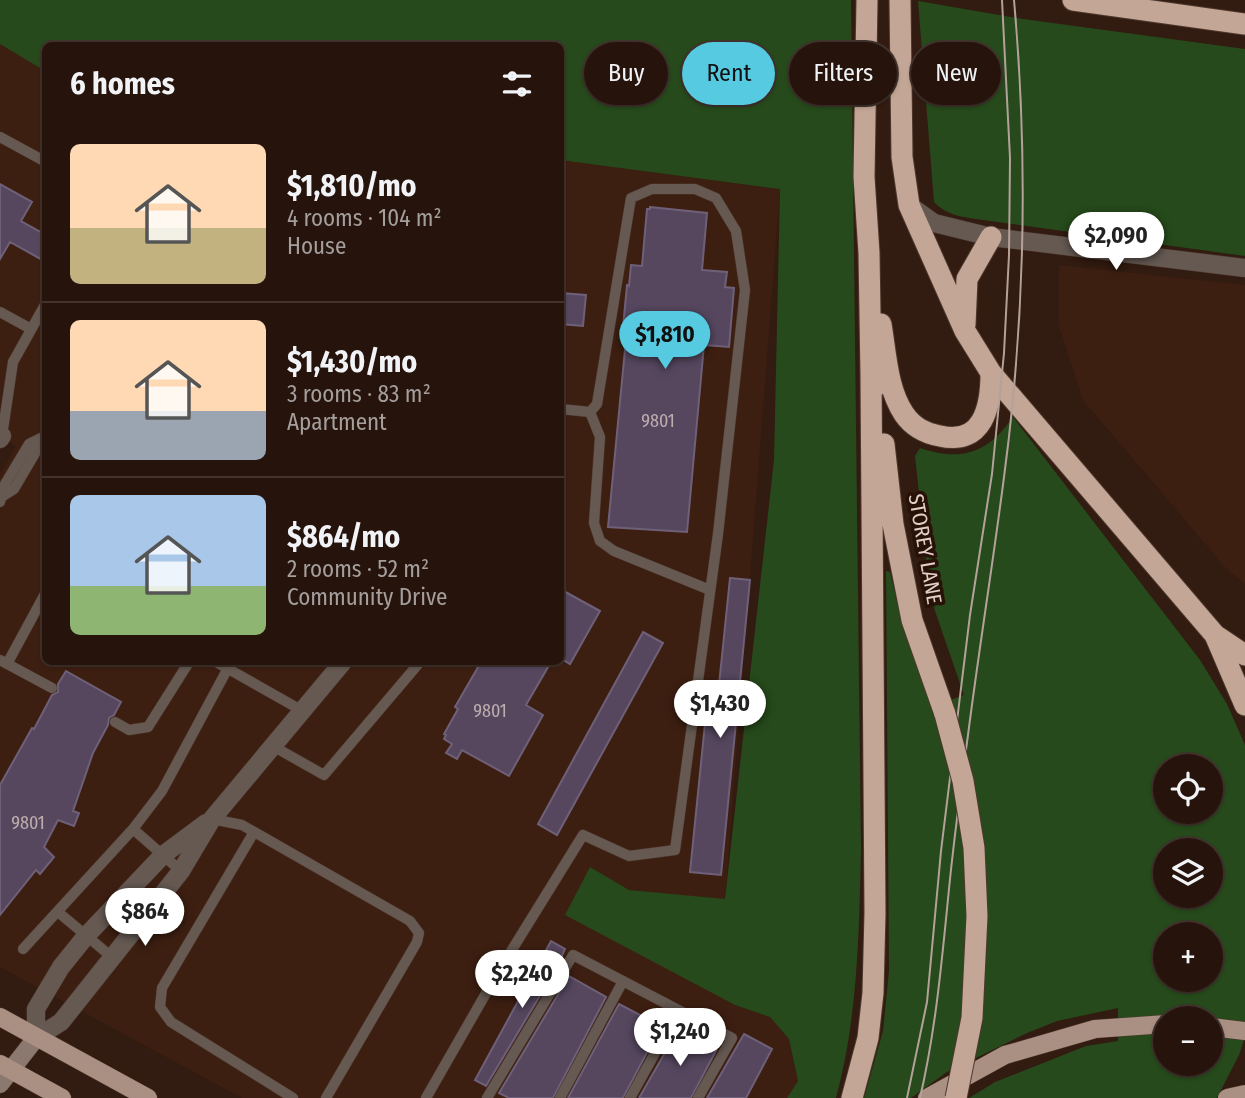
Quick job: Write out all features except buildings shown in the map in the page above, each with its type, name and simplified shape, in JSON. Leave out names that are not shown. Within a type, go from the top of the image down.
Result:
[{"type":"highway","name":"STOREY LANE","points":[[867,0],[864,177],[869,253],[871,375],[884,443],[893,524],[912,620],[945,714],[963,782],[971,835],[977,916],[972,1018],[956,1098]]},
{"type":"highway","points":[[900,0],[902,157],[909,205],[965,331],[991,373],[1215,635],[1245,655]]},
{"type":"highway","points":[[1073,0],[1245,24]]},
{"type":"highway","points":[[965,331],[967,279],[991,237]]},
{"type":"highway","points":[[869,253],[895,397],[904,414],[921,431],[953,438],[964,437],[976,430],[986,413],[991,396],[991,373]]},
{"type":"highway","points":[[852,1098],[868,1038],[873,993],[875,899],[871,375]]},
{"type":"highway","points":[[1215,635],[1245,705]]},
{"type":"highway","points":[[1236,1098],[1245,1084]]},
{"type":"main road","points":[[0,1017],[148,1098]]},
{"type":"main road","points":[[927,1098],[1006,1055],[1095,1028],[1153,1025]]},
{"type":"main road","points":[[1223,1028],[1245,1031]]},
{"type":"main road","points":[[4,1073],[62,1098]]},
{"type":"main road","points":[[1227,1098],[1245,1094]]},
{"type":"street","points":[[909,205],[934,223],[991,237],[1245,268]]},
{"type":"street","points":[[4,1073],[36,1038],[61,1022],[181,871],[212,819],[340,665]]},
{"type":"street","points":[[36,1038],[38,1003],[61,967],[86,936],[163,855],[212,819]]},
{"type":"lane","points":[[0,137],[42,160]]},
{"type":"lane","points":[[426,1098],[497,974],[583,835],[629,856],[675,849],[710,590],[745,290],[736,231],[716,198],[695,190],[652,189],[631,198],[597,404],[590,412]]},
{"type":"lane","points":[[1,438],[13,362],[42,310]]},
{"type":"lane","points":[[0,312],[31,329]]},
{"type":"lane","points":[[564,409],[590,412]]},
{"type":"lane","points":[[590,412],[600,436],[594,523],[600,541],[614,551],[710,590]]},
{"type":"lane","points":[[1,499],[14,489],[42,441]]},
{"type":"lane","points":[[42,599],[4,662],[52,688]]},
{"type":"lane","points":[[115,722],[129,730],[148,727],[187,665]]},
{"type":"lane","points":[[222,665],[301,710]]},
{"type":"lane","points":[[271,746],[324,775],[417,665]]},
{"type":"lane","points":[[23,949],[133,829],[162,791],[228,668]]},
{"type":"lane","points":[[212,819],[242,825],[410,921],[419,933],[327,1098]]},
{"type":"lane","points":[[133,829],[181,871]]},
{"type":"lane","points":[[254,832],[162,988],[160,1007],[171,1022],[293,1098]]},
{"type":"lane","points":[[58,912],[113,958]]},
{"type":"lane","points":[[487,1098],[573,955],[732,1038],[698,1098]]},
{"type":"lane","points":[[560,1098],[623,981]]},
{"type":"lane","points":[[630,1098],[679,1010]]},
{"type":"shaded area","points":[[0,44],[42,69],[42,665],[564,665],[564,161],[780,189],[725,900],[629,890],[590,867],[735,1005],[770,1017],[789,1039],[798,1081],[787,1098],[242,1098],[0,967],[0,475],[16,446],[0,437]]},
{"type":"shaded area","points":[[1059,265],[1245,285],[1245,584],[1225,567],[1083,400],[1059,326]]},
{"type":"green space","points":[[0,0],[851,0],[851,42],[789,42],[789,105],[852,105],[861,850],[853,1006],[836,1098],[787,1098],[798,1081],[789,1039],[770,1017],[735,1005],[565,915],[590,867],[629,890],[725,899],[774,460],[780,189],[564,161],[564,42],[42,42],[42,69],[0,44]]},
{"type":"green space","points":[[918,1],[1023,19],[1245,49],[1245,256],[969,218],[939,207],[934,202],[926,105],[1001,105],[1001,42],[921,42]]},
{"type":"green space","points":[[1013,417],[1200,660],[1227,704],[1245,745],[1245,1037],[1217,1098],[969,1098],[995,1082],[1086,1046],[1118,1041],[1118,1008],[1057,1021],[1027,1033],[947,1072],[911,1098],[864,1098],[883,1031],[889,971],[886,571],[890,572],[899,610],[932,707],[964,695],[935,611],[915,456],[920,448],[961,454],[984,446],[994,439]]},
{"type":"tram line","points":[[907,1098],[927,1002],[941,851],[970,615],[992,474],[1004,353],[1010,158],[1002,0]]},
{"type":"tram line","points":[[920,1098],[938,994],[955,831],[1011,418],[1020,298],[1023,179],[1014,0]]}]
